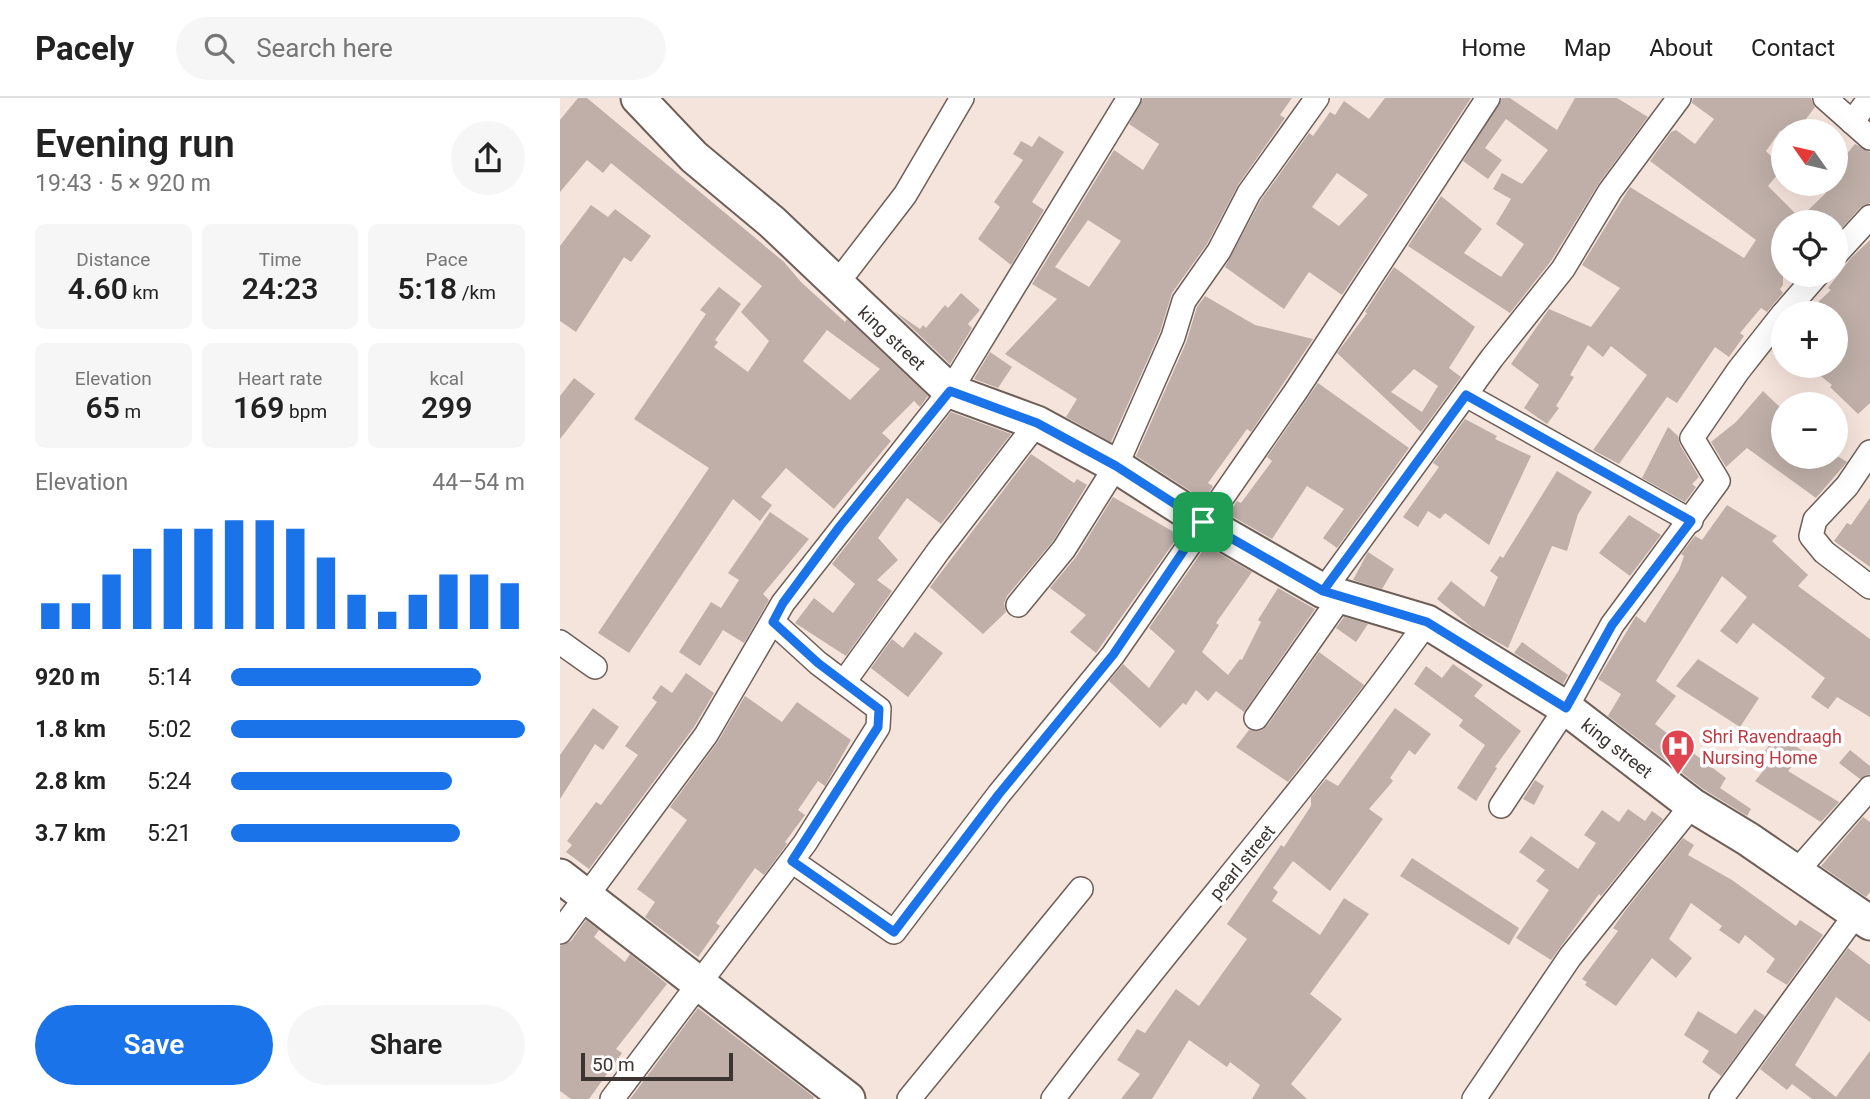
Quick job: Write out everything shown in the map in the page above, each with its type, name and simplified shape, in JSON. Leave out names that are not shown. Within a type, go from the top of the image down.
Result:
[{"type":"street","name":"king street","points":[[638,98],[694,157],[772,222],[835,286],[950,391],[1037,423],[1116,466],[1203,522],[1331,595],[1427,622],[1566,708],[1692,805],[1863,919]]},
{"type":"street","points":[[835,286],[905,195],[962,98]]},
{"type":"street","points":[[560,932],[706,735],[783,603],[840,526],[950,391],[1129,98]]},
{"type":"street","points":[[1018,605],[1064,549],[1116,466],[1173,337],[1184,301],[1219,251],[1249,193],[1317,98]]},
{"type":"street","points":[[792,861],[894,932],[999,794],[1113,655],[1296,391],[1488,98]]},
{"type":"street","points":[[1256,718],[1331,595],[1466,395],[1563,269],[1610,191],[1679,98]]},
{"type":"street","points":[[1825,98],[1870,138]]},
{"type":"street","points":[[1852,122],[1870,98]]},
{"type":"street","points":[[1848,244],[1866,230]]},
{"type":"street","points":[[1795,301],[1807,287]]},
{"type":"street","points":[[1501,806],[1566,708],[1612,625],[1718,481],[1692,438],[1738,371],[1771,330]]},
{"type":"street","points":[[1466,395],[1691,521]]},
{"type":"street","points":[[844,682],[939,550],[1037,423]]},
{"type":"street","points":[[1870,452],[1847,486],[1815,520],[1811,536],[1824,552],[1870,587]]},
{"type":"street","points":[[612,1099],[792,861],[878,727],[879,709],[773,622]]},
{"type":"street","name":"pearl street","points":[[1053,1099],[1166,952],[1316,772],[1427,622]]},
{"type":"street","points":[[560,642],[595,667]]},
{"type":"street","points":[[1796,872],[1870,788]]},
{"type":"street","points":[[1474,1099],[1570,957],[1692,805]]},
{"type":"street","points":[[560,876],[848,1099]]},
{"type":"street","points":[[909,1099],[1081,889]]},
{"type":"street","points":[[1721,1099],[1863,919]]},
{"type":"building","points":[[578,98],[587,98],[784,262],[801,282],[845,322],[847,319],[928,396],[920,407],[914,401],[882,433],[891,441],[834,509],[786,468],[761,497],[772,505],[760,521],[733,499],[629,653],[598,633],[709,468],[634,419],[706,314],[700,310],[719,287],[741,304],[715,340],[718,342],[714,347],[748,372],[769,341],[741,312],[762,286],[611,163],[603,173],[587,160],[560,192],[560,120]],"holes":[[[827,330],[880,369],[850,400],[803,361]]]},
{"type":"building","points":[[1143,98],[1292,98],[1280,115],[1285,118],[1238,185],[1207,244],[1172,293],[1160,332],[1111,442],[1066,417],[1077,399],[1005,354],[1057,299],[1032,284],[1114,150],[1143,170],[1159,144],[1129,124]],"holes":[[[1088,220],[1121,241],[1089,287],[1055,267]]]},
{"type":"building","points":[[1385,98],[1471,98],[1342,295],[1309,272],[1284,309],[1225,267],[1261,200],[1309,133],[1313,136],[1330,112],[1335,115],[1344,101],[1369,119]],"holes":[[[1337,173],[1368,195],[1339,226],[1312,207]]]},
{"type":"building","points":[[1502,98],[1510,98],[1557,130],[1575,98],[1617,98],[1648,117],[1599,183],[1551,261],[1510,313],[1408,246],[1441,196],[1482,229],[1464,253],[1501,277],[1524,244],[1496,224],[1511,199],[1493,189],[1502,173],[1522,184],[1548,150],[1506,119],[1485,148],[1502,160],[1488,179],[1463,161]]},
{"type":"building","points":[[1693,98],[1811,98],[1815,107],[1806,119],[1771,119],[1771,144],[1766,151],[1771,156],[1771,182],[1768,186],[1771,196],[1778,196],[1792,210],[1771,210],[1771,287],[1782,287],[1783,293],[1776,301],[1771,301],[1771,307],[1767,312],[1761,308],[1740,333],[1744,336],[1729,357],[1715,347],[1677,403],[1667,397],[1619,464],[1593,450],[1647,375],[1611,346],[1603,357],[1588,345],[1570,375],[1574,377],[1556,406],[1559,408],[1547,424],[1524,408],[1539,385],[1511,364],[1549,309],[1591,327],[1620,288],[1582,265],[1630,187],[1744,258],[1756,240],[1650,161],[1671,132],[1676,130],[1695,144],[1714,119],[1692,103]]},
{"type":"building","points":[[1039,136],[1064,152],[1032,202],[1044,210],[1011,265],[978,239],[1000,207],[994,202],[1023,160],[1013,154],[1021,141],[1032,147]]},
{"type":"building","points":[[1855,144],[1870,152],[1870,203],[1860,208],[1848,221],[1848,210],[1808,210],[1823,196],[1848,196],[1848,152]]},
{"type":"building","points":[[591,205],[608,217],[615,209],[651,236],[631,262],[624,257],[576,332],[560,321],[560,246]]},
{"type":"building","points":[[1870,240],[1870,403],[1858,414],[1848,404],[1848,392],[1835,392],[1830,387],[1832,385],[1823,378],[1848,378],[1848,301],[1819,301],[1831,290],[1829,287],[1848,287],[1848,262]]},
{"type":"building","points":[[1394,267],[1475,327],[1449,368],[1461,377],[1421,432],[1337,353],[1367,313],[1365,312]],"holes":[[[1414,369],[1438,386],[1422,412],[1391,392]]]},
{"type":"building","points":[[961,293],[980,310],[968,324],[972,328],[950,364],[894,311],[920,329],[923,325],[926,328],[945,305],[948,308]]},
{"type":"building","points":[[1205,296],[1255,325],[1313,339],[1251,432],[1247,429],[1208,483],[1213,486],[1204,500],[1136,456],[1186,343],[1197,307]]},
{"type":"building","points":[[990,352],[1012,367],[998,388],[974,379]]},
{"type":"building","points":[[574,378],[595,394],[560,439],[560,396]]},
{"type":"building","points":[[1318,383],[1409,448],[1337,548],[1323,538],[1344,509],[1307,486],[1272,539],[1228,514],[1237,501],[1241,503],[1272,461],[1267,457]]},
{"type":"building","points":[[1763,391],[1771,399],[1771,465],[1747,448],[1726,467],[1711,442],[1736,422]]},
{"type":"building","points":[[951,412],[1011,434],[941,524],[907,498],[878,538],[898,560],[877,580],[892,591],[846,656],[795,623],[814,598],[833,613],[855,584],[832,564]]},
{"type":"building","points":[[1465,419],[1497,436],[1495,439],[1531,456],[1489,545],[1445,513],[1440,519],[1428,511],[1418,527],[1403,517],[1439,467],[1433,463]]},
{"type":"building","points":[[1668,427],[1678,436],[1680,445],[1699,477],[1692,484],[1696,487],[1685,502],[1642,478]]},
{"type":"building","points":[[1031,454],[1074,483],[1077,479],[1087,485],[1053,541],[1007,596],[1004,603],[1006,612],[983,634],[930,587]]},
{"type":"building","points":[[1776,469],[1841,469],[1816,498]]},
{"type":"building","points":[[1557,471],[1592,492],[1578,514],[1567,551],[1552,546],[1508,648],[1474,629],[1437,599],[1451,581],[1484,607],[1498,577],[1490,571],[1500,556],[1503,558]]},
{"type":"building","points":[[1113,497],[1179,535],[1096,653],[1070,632],[1086,615],[1050,588],[1076,557]]},
{"type":"building","points":[[1870,498],[1870,567],[1834,541],[1847,523],[1851,525]]},
{"type":"building","points":[[1727,505],[1777,536],[1772,541],[1808,575],[1798,586],[1870,639],[1870,717],[1837,697],[1828,709],[1811,697],[1825,678],[1753,623],[1737,644],[1720,631],[1747,597],[1722,576],[1656,681],[1676,696],[1655,724],[1726,778],[1720,788],[1751,809],[1747,816],[1703,789],[1608,716],[1621,694],[1598,679],[1636,616],[1645,623],[1679,570],[1684,556],[1681,554],[1695,536],[1702,540]]},
{"type":"building","points":[[770,512],[809,539],[763,594],[769,600],[744,643],[723,630],[700,666],[679,652],[711,602],[721,608],[739,580],[728,573]]},
{"type":"building","points":[[1629,515],[1661,535],[1630,576],[1599,553]]},
{"type":"building","points":[[1206,546],[1252,572],[1216,623],[1219,625],[1202,652],[1228,675],[1240,659],[1242,660],[1261,622],[1258,620],[1278,588],[1315,609],[1244,712],[1216,691],[1208,701],[1196,690],[1186,705],[1183,703],[1160,728],[1109,681],[1123,664],[1149,688],[1175,651],[1149,628]]},
{"type":"building","points":[[1368,552],[1394,569],[1382,589],[1353,580]]},
{"type":"building","points":[[1344,617],[1368,624],[1356,642],[1336,628]]},
{"type":"building","points":[[915,632],[943,653],[908,697],[871,668],[892,639],[903,648]]},
{"type":"building","points":[[1522,642],[1568,675],[1563,684],[1514,653]]},
{"type":"building","points":[[1319,652],[1364,685],[1288,782],[1236,747],[1249,730],[1261,731],[1267,726]]},
{"type":"building","points":[[1698,659],[1759,698],[1740,727],[1676,686]]},
{"type":"building","points":[[1453,664],[1483,685],[1474,696],[1521,731],[1495,767],[1497,768],[1476,801],[1457,788],[1485,745],[1459,726],[1463,720],[1414,684],[1426,666],[1442,678]]},
{"type":"building","points":[[686,673],[714,693],[694,727],[589,869],[566,852],[572,845],[567,841],[596,802],[601,805],[638,755],[625,746],[657,702],[652,698],[661,685],[672,693]]},
{"type":"building","points":[[745,696],[782,722],[797,702],[851,740],[825,786],[818,781],[798,810],[805,815],[785,842],[787,844],[764,875],[755,868],[716,923],[720,926],[698,957],[645,917],[655,902],[637,889],[687,820],[670,807],[717,743]]},
{"type":"building","points":[[593,708],[619,727],[603,750],[595,744],[560,799],[560,755]]},
{"type":"building","points":[[1395,708],[1431,734],[1415,755],[1409,750],[1390,778],[1393,781],[1369,809],[1383,819],[1330,891],[1293,861],[1273,888],[1278,892],[1272,901],[1320,935],[1344,898],[1369,914],[1310,994],[1342,1019],[1291,1084],[1307,1099],[1252,1099],[1260,1085],[1230,1062],[1227,1067],[1189,1040],[1152,1099],[1121,1099],[1140,1074],[1117,1060],[1137,1029],[1145,1033],[1176,989],[1199,1006],[1247,939],[1227,924],[1281,845],[1284,847],[1311,806],[1311,797],[1326,779],[1338,786]]},
{"type":"building","points":[[1778,733],[1804,752],[1788,771],[1839,802],[1821,822],[1755,781],[1768,765],[1760,758]]},
{"type":"building","points":[[1850,750],[1870,766],[1870,774],[1860,779],[1839,763]]},
{"type":"building","points":[[1535,780],[1544,786],[1534,805],[1523,799]]},
{"type":"building","points":[[1628,809],[1645,821],[1652,811],[1663,819],[1601,896],[1599,894],[1551,960],[1516,938],[1549,890],[1536,881],[1545,870],[1519,852],[1531,836],[1578,869],[1596,843],[1584,835],[1602,810],[1619,822]]},
{"type":"building","points":[[1863,817],[1870,822],[1870,892],[1866,897],[1821,866]]},
{"type":"building","points":[[1683,838],[1694,845],[1688,855],[1732,880],[1796,926],[1800,920],[1823,935],[1787,985],[1766,972],[1775,959],[1745,935],[1739,944],[1719,930],[1722,926],[1691,903],[1669,939],[1692,958],[1676,978],[1652,958],[1616,1006],[1585,985],[1587,982],[1582,979],[1618,931],[1613,928],[1625,911]]},
{"type":"building","points":[[1412,858],[1519,928],[1509,945],[1400,876]]},
{"type":"building","points":[[586,920],[599,930],[594,937],[625,962],[630,954],[667,984],[616,1049],[622,1053],[589,1099],[571,1099],[560,1091],[560,946],[571,941]]},
{"type":"building","points":[[1848,948],[1870,965],[1870,1022],[1836,997],[1795,1065],[1836,1097],[1870,1051],[1870,1099],[1812,1099],[1792,1084],[1787,1090],[1760,1069]]},
{"type":"building","points":[[698,1008],[814,1097],[813,1099],[630,1099]]},
{"type":"building","points":[[1755,1009],[1765,1016],[1721,1076],[1702,1062],[1709,1051],[1684,1035],[1698,1011],[1736,1034]]},
{"type":"place","name":"Shri Ravendraagh Nursing Home","points":[[1678,776]]},
{"type":"route","points":[[1203,522],[1116,466],[1037,423],[950,391],[840,526],[783,603],[773,622],[818,663],[879,709],[878,727],[792,861],[894,932],[999,794],[1113,655],[1203,522],[1323,591],[1427,622],[1566,708],[1612,625],[1691,521],[1466,395],[1323,591],[1263,557],[1203,522]]}]
